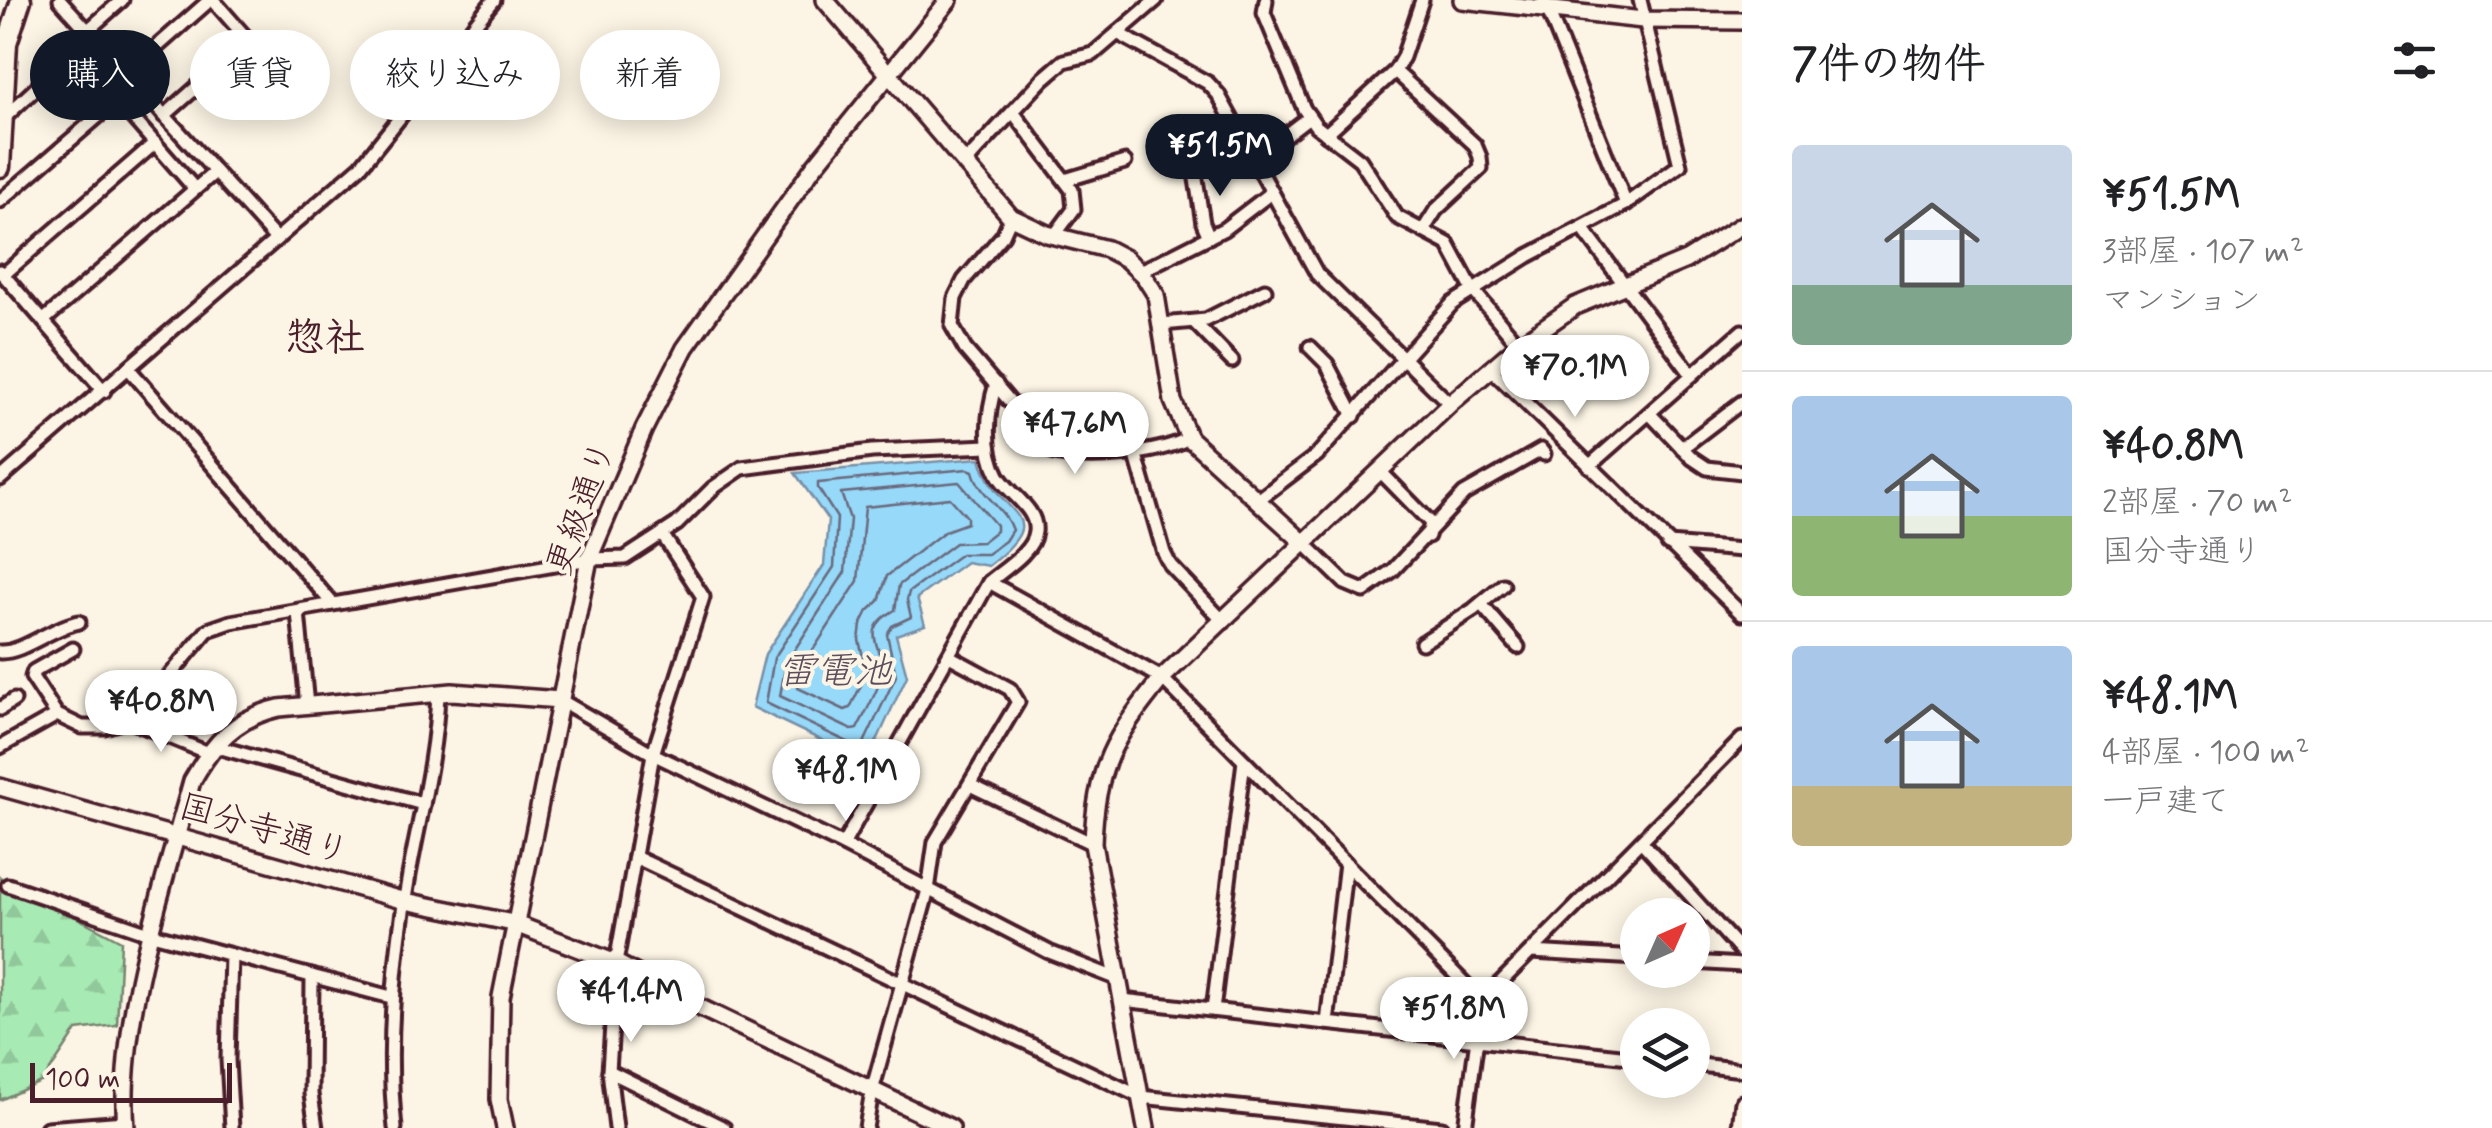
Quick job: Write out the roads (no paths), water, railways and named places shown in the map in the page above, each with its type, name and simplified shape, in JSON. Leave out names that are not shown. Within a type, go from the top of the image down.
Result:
[{"type":"main road","points":[[0,166],[7,43],[21,0]]},
{"type":"street","points":[[60,0],[86,30]]},
{"type":"street","points":[[94,30],[122,0]]},
{"type":"street","points":[[170,36],[212,0],[249,41],[170,111]]},
{"type":"street","points":[[0,479],[361,166],[494,0]]},
{"type":"street","points":[[825,0],[1012,218],[1054,236],[1107,248],[1139,272],[1156,295],[1173,401],[1189,438],[1344,584],[1364,591],[1393,570],[1464,494],[1541,450],[1544,454]]},
{"type":"street","name":"更級通り","points":[[504,1128],[500,1099],[500,997],[589,559],[644,428],[685,348],[813,168],[949,0]]},
{"type":"street","points":[[964,164],[1043,79],[1064,62],[1093,54],[1156,0]]},
{"type":"street","points":[[1266,0],[1264,14],[1309,117],[1360,160],[1397,216],[1448,244],[1472,289],[1519,345]]},
{"type":"street","points":[[1326,134],[1395,71],[1422,0]]},
{"type":"street","points":[[1462,0],[1545,5],[1643,20],[1742,22]]},
{"type":"street","points":[[1258,500],[1317,455],[1432,324],[1472,289],[1626,204],[1678,168],[1681,160],[1640,0]]},
{"type":"street","points":[[1545,5],[1626,204]]},
{"type":"street","points":[[1119,34],[1208,83],[1218,94],[1317,274],[1450,404]]},
{"type":"street","points":[[1395,71],[1475,145],[1480,157],[1481,168],[1436,210],[1424,229]]},
{"type":"street","points":[[3,119],[30,94]]},
{"type":"street","points":[[1013,112],[1072,190],[1074,209],[1054,236]]},
{"type":"street","points":[[1253,160],[1309,117]]},
{"type":"street","points":[[0,200],[94,120]]},
{"type":"street","points":[[135,120],[195,189]]},
{"type":"street","points":[[168,120],[276,239]]},
{"type":"street","points":[[104,391],[2,273],[154,143]]},
{"type":"street","points":[[1065,180],[1125,162]]},
{"type":"street","points":[[44,320],[215,172]]},
{"type":"street","points":[[1195,172],[1209,237]]},
{"type":"street","points":[[1139,272],[1209,237],[1270,193]]},
{"type":"street","points":[[1012,218],[1003,235],[964,280],[951,316],[955,334],[1054,453],[1071,456],[1135,452],[1173,446],[1189,438]]},
{"type":"street","points":[[1146,1128],[1093,844],[1102,768],[1125,724],[1162,678],[1490,368],[1550,321],[1625,282],[1686,260],[1742,225]]},
{"type":"street","points":[[1583,229],[1692,375]]},
{"type":"street","points":[[1162,324],[1206,320],[1265,290]]},
{"type":"street","points":[[1194,322],[1232,361]]},
{"type":"street","points":[[1589,466],[1742,331]]},
{"type":"street","points":[[1310,347],[1327,364],[1354,416]]},
{"type":"street","points":[[1490,368],[1742,614]]},
{"type":"street","points":[[129,369],[332,603]]},
{"type":"street","points":[[843,845],[989,582],[1030,546],[1036,530],[1031,513],[997,474],[989,446],[996,384]]},
{"type":"street","points":[[1682,448],[1742,402]]},
{"type":"street","points":[[1650,414],[1707,468],[1742,472]]},
{"type":"street","points":[[73,649],[34,671],[32,677],[57,714],[82,727],[105,727],[128,720],[208,630],[231,622],[589,559],[625,558],[677,524],[712,488],[742,468],[872,452],[989,446]]},
{"type":"street","points":[[1135,452],[1170,565],[1224,622]]},
{"type":"street","points":[[1380,471],[1430,523],[1428,536]]},
{"type":"street","points":[[616,1128],[609,1071],[616,963],[653,754],[703,597],[662,534]]},
{"type":"street","points":[[1668,544],[1742,550]]},
{"type":"street","points":[[989,582],[1162,678],[1482,1001]]},
{"type":"street","points":[[1422,643],[1503,585]]},
{"type":"street","points":[[1481,604],[1518,647]]},
{"type":"street","points":[[298,612],[307,706]]},
{"type":"street","points":[[0,652],[13,653],[58,626],[78,622]]},
{"type":"street","points":[[866,1128],[872,1091],[928,890],[936,842],[1018,702],[1010,690],[948,656]]},
{"type":"street","points":[[396,1128],[392,997],[438,693]]},
{"type":"street","points":[[46,1128],[126,1125],[129,1047],[137,993],[192,781],[211,750],[252,714],[307,706],[438,693],[560,700],[653,754],[843,845],[1049,952],[1118,979]]},
{"type":"street","points":[[0,709],[14,700]]},
{"type":"street","points":[[0,747],[57,714]]},
{"type":"street","points":[[128,720],[211,750],[423,804]]},
{"type":"street","points":[[1466,1128],[1482,1001],[1742,739]]},
{"type":"street","points":[[1213,1010],[1244,761]]},
{"type":"street","points":[[970,785],[1093,844]]},
{"type":"street","name":"国分寺通り","points":[[0,786],[405,901],[513,924],[616,963],[951,1128]]},
{"type":"street","points":[[1640,841],[1742,952]]},
{"type":"street","points":[[635,857],[1141,1097],[1442,1128]]},
{"type":"street","points":[[1328,1022],[1346,863]]},
{"type":"street","points":[[8,885],[152,934],[392,997]]},
{"type":"street","points":[[1531,952],[1620,957]]},
{"type":"street","points":[[232,955],[228,1060],[232,1128]]},
{"type":"street","points":[[1710,963],[1742,964]]},
{"type":"street","points":[[312,976],[312,1094],[316,1128]]},
{"type":"street","points":[[1122,1000],[1620,1056]]},
{"type":"street","points":[[1710,1066],[1742,1070]]},
{"type":"street","points":[[609,1071],[724,1128]]},
{"type":"street","points":[[1739,1128],[1742,1102]]},
{"type":"water","name":"雷電池","points":[[980,458],[988,478],[1017,514],[1019,534],[988,566],[966,562],[917,598],[925,625],[896,635],[907,676],[867,762],[752,707],[765,654],[824,565],[828,520],[795,473]]},
{"type":"district","name":"惣社","points":[[325,339]]}]
